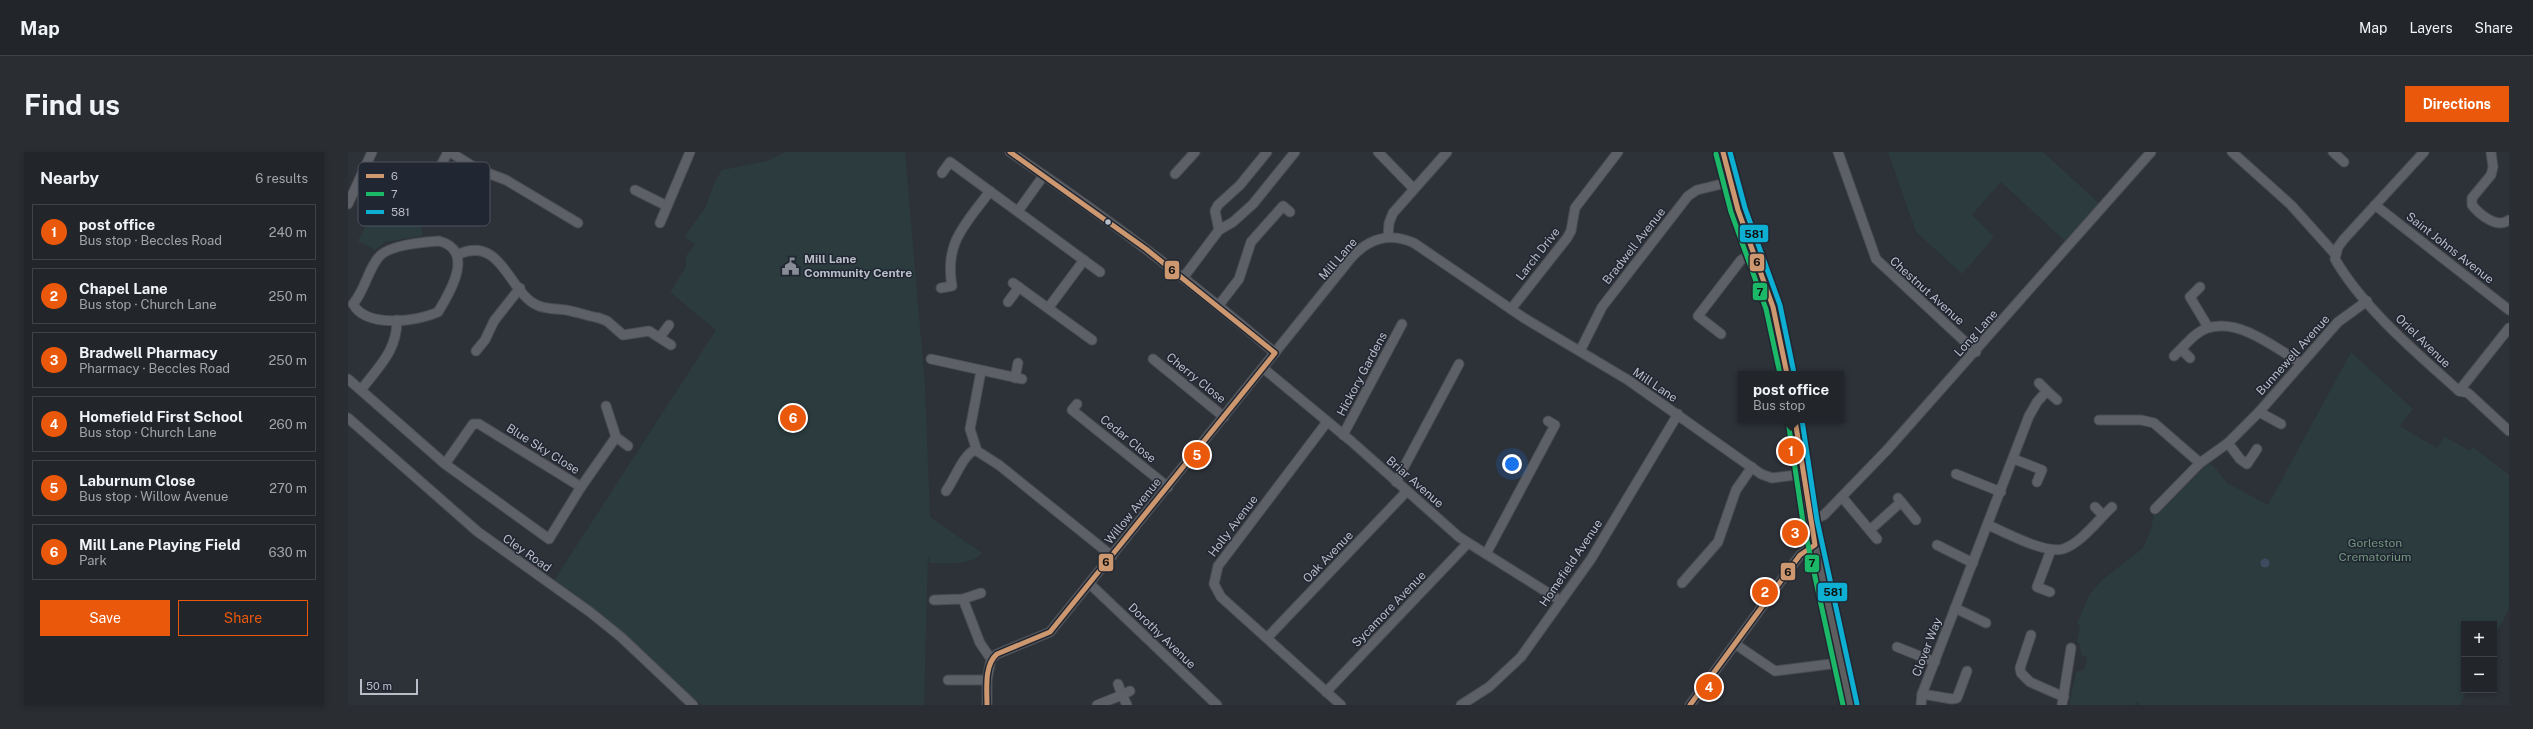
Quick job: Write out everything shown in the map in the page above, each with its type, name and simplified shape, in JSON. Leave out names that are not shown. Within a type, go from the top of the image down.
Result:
[{"type":"highway","points":[[1723,152],[1730,182],[1773,307],[1786,371]]},
{"type":"highway","points":[[1796,423],[1810,521],[1850,705]]},
{"type":"street","points":[[367,162],[372,152]]},
{"type":"street","points":[[444,162],[449,152],[467,162]]},
{"type":"street","points":[[660,224],[690,152]]},
{"type":"street","points":[[1010,152],[1044,174],[1219,305],[1275,353]]},
{"type":"street","points":[[1175,174],[1195,152]]},
{"type":"street","points":[[1219,230],[1215,211],[1218,205],[1240,185],[1267,152]]},
{"type":"street","points":[[1183,278],[1219,230],[1233,222],[1253,204],[1295,152]]},
{"type":"street","points":[[1378,152],[1414,189]]},
{"type":"street","points":[[1388,237],[1389,223],[1392,216],[1447,152]]},
{"type":"street","name":"Larch Drive","points":[[1511,309],[1571,231],[1575,208],[1618,152]]},
{"type":"street","name":"Chestnut Avenue","points":[[1838,152],[1876,259],[1976,352]]},
{"type":"street","name":"Long Lane","points":[[1810,521],[1824,515],[1842,497],[1976,352],[2152,152]]},
{"type":"street","name":"Oriel Avenue","points":[[2232,152],[2291,205],[2335,254],[2338,263],[2367,301],[2401,339],[2459,391],[2468,393],[2509,431]]},
{"type":"street","points":[[2333,152],[2344,162]]},
{"type":"street","points":[[2335,254],[2344,239],[2424,152]]},
{"type":"street","points":[[2492,152],[2493,168],[2491,175],[2472,198],[2472,205],[2494,223],[2502,224],[2509,220]]},
{"type":"street","points":[[942,173],[950,162],[1100,272]]},
{"type":"street","points":[[490,173],[506,180],[578,223]]},
{"type":"street","points":[[1018,211],[1044,174]]},
{"type":"street","points":[[348,204],[358,182]]},
{"type":"street","name":"Bradwell Avenue","points":[[1580,351],[1602,307],[1688,196],[1697,190],[1730,182]]},
{"type":"street","points":[[635,190],[667,206]]},
{"type":"street","points":[[941,288],[955,288],[950,256],[954,239],[990,191]]},
{"type":"street","name":"Saint Johns Avenue","points":[[2375,205],[2509,310]]},
{"type":"street","points":[[1219,305],[1238,279],[1251,242],[1283,206],[1290,212]]},
{"type":"street","name":"Mill Lane","points":[[1275,353],[1360,249],[1377,239],[1398,237],[1414,243],[1511,309],[1678,414],[1752,467],[1772,478],[1804,474]]},
{"type":"street","points":[[439,241],[452,246],[458,254],[459,263],[438,312],[397,320],[368,318],[358,312],[350,304],[360,295],[378,257],[384,252],[439,241]]},
{"type":"street","points":[[458,254],[467,250],[487,253],[495,259],[526,297],[538,306],[599,318],[607,321],[623,335],[649,331],[671,345]]},
{"type":"street","points":[[1721,334],[1698,316],[1741,260],[1754,253]]},
{"type":"street","points":[[1049,307],[1084,260]]},
{"type":"street","points":[[1008,302],[1016,285],[1091,338]]},
{"type":"street","points":[[2200,287],[2187,294],[2208,327]]},
{"type":"street","points":[[476,351],[485,340],[494,321],[520,288]]},
{"type":"street","name":"Bunnewell Avenue","points":[[2155,509],[2162,500],[2200,464],[2228,442],[2259,412],[2338,322],[2367,301]]},
{"type":"street","points":[[361,390],[392,349],[396,340],[397,320]]},
{"type":"street","name":"Hickory Gardens","points":[[1343,435],[1402,324]]},
{"type":"street","points":[[660,337],[669,325]]},
{"type":"street","points":[[2174,356],[2195,336],[2208,327],[2234,328],[2247,332],[2301,363]]},
{"type":"street","points":[[2459,391],[2509,328]]},
{"type":"street","points":[[2181,349],[2190,358]]},
{"type":"street","name":"Willow Avenue","points":[[990,659],[997,654],[1050,632],[1275,353]]},
{"type":"street","points":[[931,359],[1019,379],[1018,363]]},
{"type":"street","name":"Cherry Close","points":[[1153,359],[1224,417]]},
{"type":"street","points":[[1396,482],[1459,364]]},
{"type":"street","name":"Briar Avenue","points":[[1262,368],[1343,435],[1468,543],[1561,601]]},
{"type":"street","points":[[981,371],[970,423],[971,438],[976,449],[999,465],[1112,556]]},
{"type":"street","name":"Blue Sky Close","points":[[348,379],[445,464],[549,539],[581,488],[479,424],[473,424],[445,464]]},
{"type":"street","points":[[2039,383],[2057,400]]},
{"type":"street","name":"Clover Way","points":[[1921,705],[1922,694],[2014,459],[2029,416],[2036,402],[2047,391]]},
{"type":"street","points":[[606,406],[616,437],[628,446]]},
{"type":"street","name":"Cedar Close","points":[[1072,410],[1168,487]]},
{"type":"street","points":[[2124,411],[2125,420]]},
{"type":"street","name":"Bunnewell Avenue","points":[[2259,412],[2281,424]]},
{"type":"street","name":"Homefield Avenue","points":[[1461,705],[1488,687],[1513,666],[1591,559],[1678,414]]},
{"type":"street","name":"Cley Road","points":[[348,418],[478,532],[615,632],[693,705]]},
{"type":"street","points":[[2099,420],[2141,420],[2154,423],[2200,464]]},
{"type":"street","name":"Holly Avenue","points":[[1327,422],[1214,572],[1214,584],[1218,593],[1341,705]]},
{"type":"street","points":[[1486,554],[1555,425]]},
{"type":"street","points":[[581,488],[616,437]]},
{"type":"street","points":[[2228,442],[2240,459],[2247,464],[2257,448]]},
{"type":"street","points":[[946,491],[957,476],[963,460],[976,449]]},
{"type":"street","points":[[2014,459],[2042,470],[2037,482]]},
{"type":"street","points":[[1682,584],[1718,542],[1736,490],[1752,467]]},
{"type":"street","points":[[1969,468],[1961,475],[2001,492]]},
{"type":"street","name":"Oak Avenue","points":[[1266,638],[1407,491]]},
{"type":"street","points":[[2155,494],[2162,500]]},
{"type":"street","points":[[1842,497],[1877,539]]},
{"type":"street","points":[[1870,530],[1899,499],[1916,520]]},
{"type":"street","points":[[2095,507],[2103,515]]},
{"type":"street","points":[[1988,525],[2051,550],[2063,549],[2073,543],[2112,507]]},
{"type":"street","name":"Sycamore Avenue","points":[[1326,692],[1468,543]]},
{"type":"street","points":[[1690,705],[1800,555],[1815,545]]},
{"type":"street","points":[[1937,545],[1973,563]]},
{"type":"street","points":[[2050,592],[2037,587],[2051,550]]},
{"type":"street","name":"Dorothy Avenue","points":[[1090,584],[1217,705]]},
{"type":"street","points":[[934,600],[963,599],[981,593]]},
{"type":"street","points":[[963,599],[980,643],[990,659],[987,680],[987,705]]},
{"type":"street","name":"Clover Way","points":[[1955,608],[1986,623]]},
{"type":"street","points":[[2031,635],[2020,668],[2021,673],[2030,682],[2063,701],[2071,648]]},
{"type":"street","points":[[1735,644],[1775,671],[1832,664]]},
{"type":"street","points":[[1897,646],[1935,662]]},
{"type":"street","name":"Clover Way","points":[[1922,694],[1952,699],[1957,698],[1967,672]]},
{"type":"street","points":[[948,680],[987,680]]},
{"type":"street","points":[[1118,684],[1126,693],[1127,705]]},
{"type":"street","points":[[1097,705],[1126,693]]},
{"type":"green space","points":[[785,152],[905,152],[925,385],[930,517],[982,553],[972,560],[958,563],[930,563],[928,556],[924,705],[702,705],[553,582],[716,330],[670,292],[686,267],[686,256],[695,244],[684,237],[705,208],[716,179],[722,170],[767,161]]},
{"type":"green space","points":[[1888,152],[2043,152],[2100,204],[2065,241],[2001,182],[1972,215],[1994,237],[1962,274],[1916,232]]},
{"type":"green space","points":[[366,226],[421,226],[423,236],[385,242],[375,250],[358,241]]},
{"type":"green space","name":"Gorleston Crematorium","points":[[2351,352],[2413,409],[2400,426],[2437,448],[2444,436],[2470,451],[2473,447],[2509,475],[2509,609],[2497,632],[2497,621],[2461,621],[2461,693],[2466,693],[2460,705],[2139,705],[2137,702],[2135,705],[2069,705],[2076,672],[2085,669],[2087,657],[2081,655],[2080,644],[2077,643],[2080,625],[2077,624],[2089,595],[2102,580],[2143,548],[2151,529],[2154,513],[2157,515],[2207,464],[2213,465],[2227,483],[2268,505]]},
{"type":"water","points":[[2265,558],[2270,563],[2265,568],[2260,563]]},
{"type":"transit line","name":"6","points":[[987,705],[988,671],[990,664],[997,654],[1050,632],[1275,353],[1146,249],[1010,152]]},
{"type":"transit line","name":"6","points":[[1723,152],[1738,210],[1773,307],[1786,371]]},
{"type":"transit line","name":"581","points":[[1730,152],[1745,208],[1780,305],[1794,371]]},
{"type":"transit line","name":"7","points":[[1716,154],[1731,212],[1766,309],[1779,371]]},
{"type":"transit line","name":"7","points":[[1788,423],[1803,522],[1843,705]]},
{"type":"transit line","name":"6","points":[[1690,705],[1800,555],[1815,545],[1795,423]]},
{"type":"transit line","name":"581","points":[[1802,423],[1817,520],[1857,704]]},
{"type":"place","name":"Mill Lane Community Centre","points":[[791,266]]},
{"type":"place","name":"Mill Lane Playing Field","points":[[793,418]]},
{"type":"place","name":"post office","points":[[1791,451]]},
{"type":"place","name":"Laburnum Close","points":[[1197,455]]},
{"type":"place","name":"Bradwell Pharmacy","points":[[1795,533]]},
{"type":"place","name":"Chapel Lane","points":[[1765,592]]},
{"type":"place","name":"Homefield First School","points":[[1709,687]]}]
